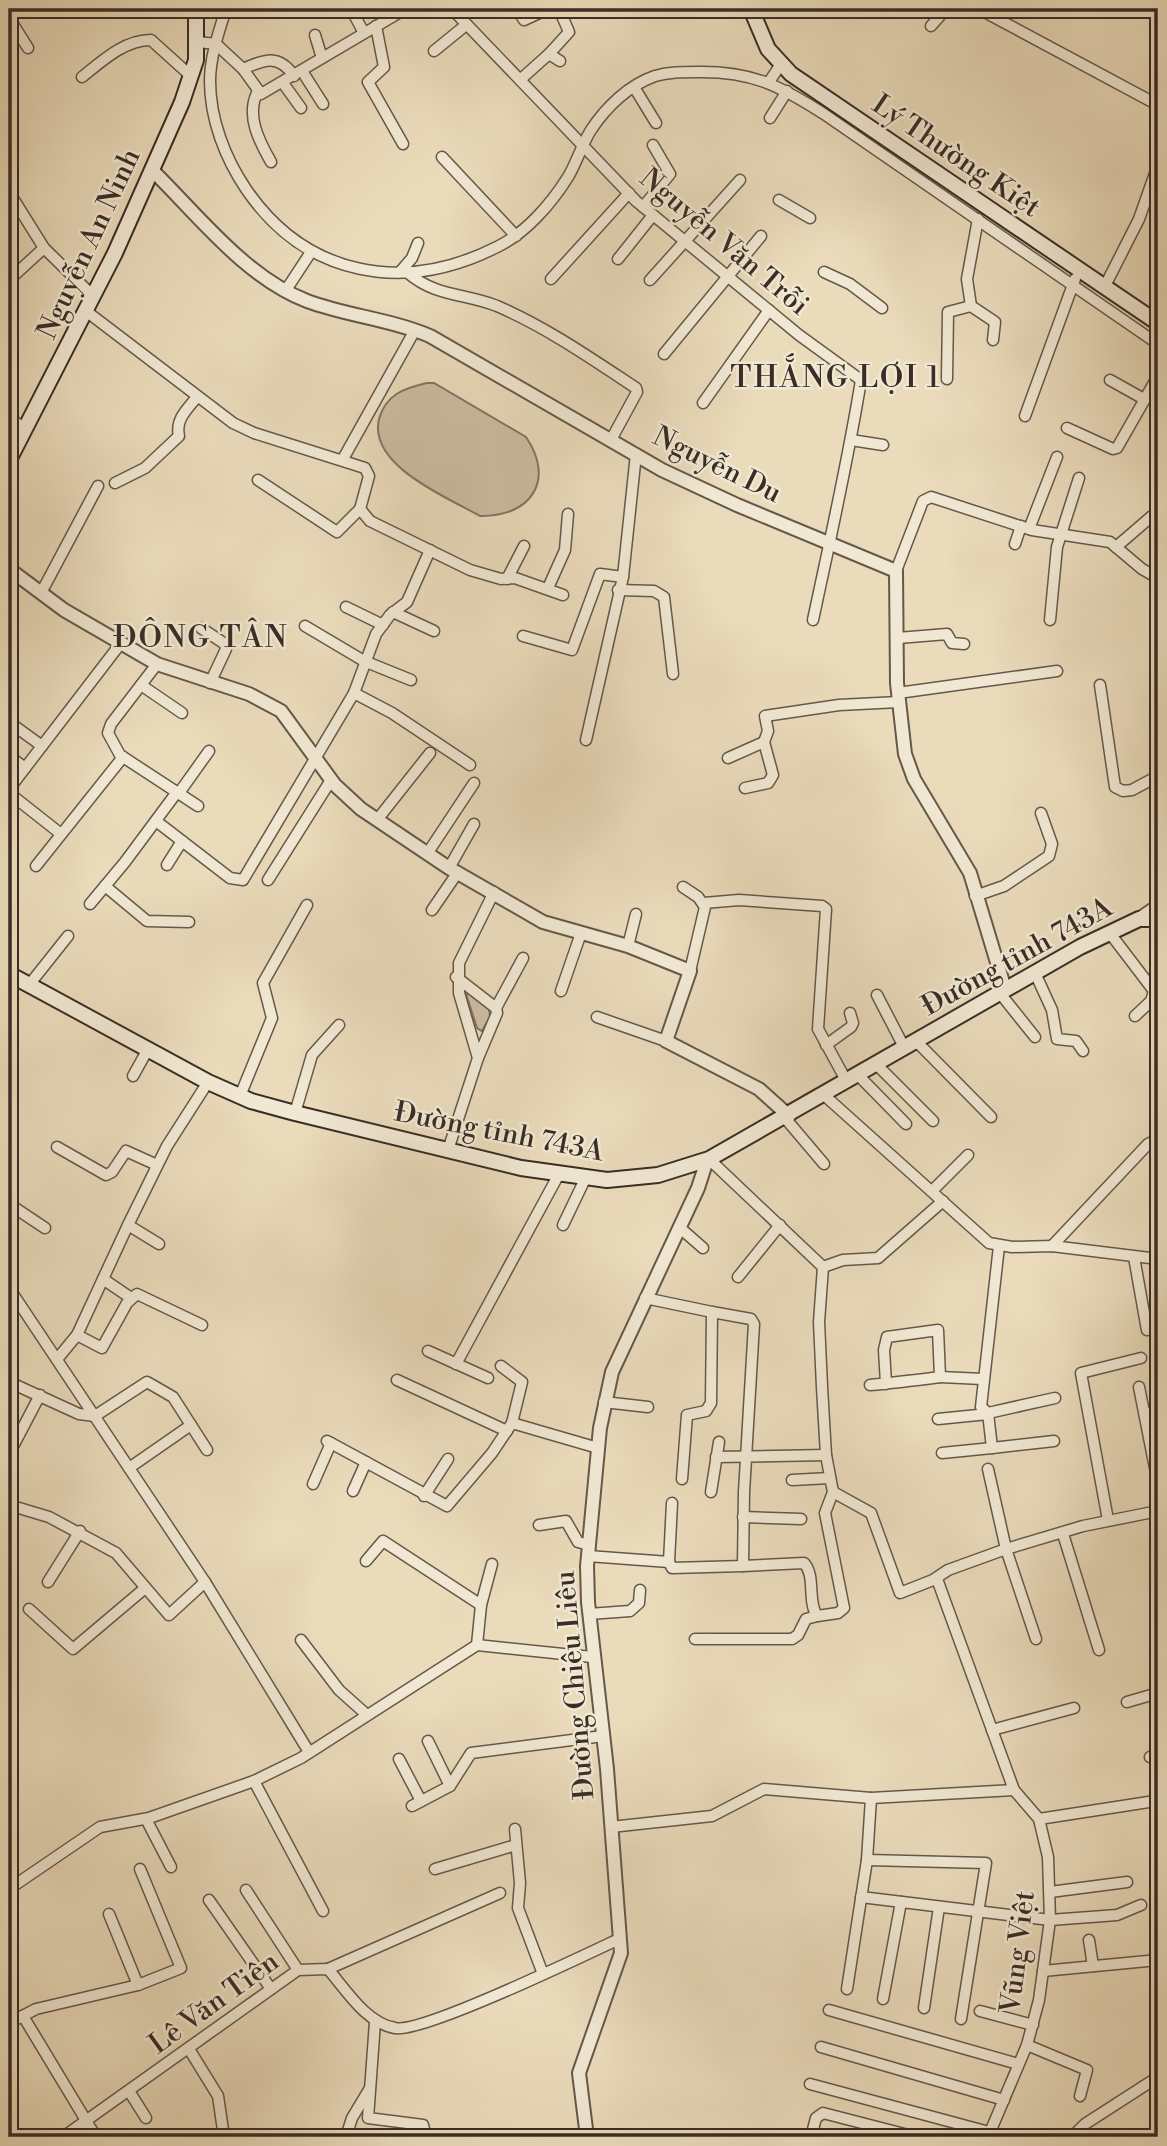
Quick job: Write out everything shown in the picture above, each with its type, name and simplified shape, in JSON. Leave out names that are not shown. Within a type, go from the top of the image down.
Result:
[{"type":"main road","name":"Nguyễn An Ninh","points":[[9,460],[86,311],[192,77],[198,42],[195,9]]},
{"type":"main road","name":"Lý Thường Kiệt","points":[[754,10],[768,49],[781,64],[832,102],[1158,323]]},
{"type":"main road","name":"Đường tỉnh 743A","points":[[9,974],[208,1082],[240,1096],[448,1150],[559,1174],[636,1179],[708,1159],[787,1117],[1002,990],[1109,932],[1139,919],[1158,919]]},
{"type":"street","points":[[226,9],[210,78],[211,103],[227,156],[264,214],[311,252],[351,269],[404,272],[435,270],[474,257],[516,236],[553,198],[584,148],[590,132],[634,87],[673,72],[739,73],[769,82],[787,91],[1158,344]]},
{"type":"street","points":[[351,9],[364,33]]},
{"type":"street","name":"Nguyễn Văn Trỗi","points":[[452,9],[643,207],[769,310],[861,380],[839,509],[828,543],[813,620]]},
{"type":"street","points":[[517,9],[524,20],[548,9]]},
{"type":"street","points":[[522,79],[569,32],[559,9]]},
{"type":"street","points":[[930,26],[946,9]]},
{"type":"street","points":[[979,9],[1158,105]]},
{"type":"street","points":[[257,93],[266,93],[397,14]]},
{"type":"street","points":[[9,18],[28,48]]},
{"type":"street","points":[[434,51],[466,25]]},
{"type":"street","points":[[376,26],[384,66],[368,82],[403,144]]},
{"type":"street","points":[[315,35],[322,58]]},
{"type":"street","points":[[82,77],[113,52],[141,40],[151,40],[192,77]]},
{"type":"street","points":[[198,42],[216,44],[243,69],[257,93],[251,112],[271,162]]},
{"type":"street","points":[[549,54],[560,61]]},
{"type":"street","points":[[243,69],[263,60],[286,64],[323,104]]},
{"type":"street","points":[[769,82],[781,64]]},
{"type":"street","points":[[283,83],[301,108]]},
{"type":"street","points":[[634,87],[656,123]]},
{"type":"street","points":[[770,118],[787,91]]},
{"type":"street","points":[[643,207],[670,174],[653,145]]},
{"type":"street","points":[[442,157],[516,236]]},
{"type":"street","points":[[1105,286],[1139,219],[1158,165]]},
{"type":"street","name":"Nguyễn Du","points":[[152,170],[242,259],[286,290],[309,301],[415,330],[612,438],[636,454],[737,505],[896,571]]},
{"type":"street","points":[[650,280],[740,180]]},
{"type":"street","points":[[9,192],[44,248],[93,296]]},
{"type":"street","points":[[551,279],[629,193]]},
{"type":"street","points":[[779,200],[810,218]]},
{"type":"street","points":[[618,259],[653,215]]},
{"type":"street","points":[[978,219],[967,279],[971,306],[995,322],[993,341]]},
{"type":"street","points":[[664,354],[727,273],[761,236]]},
{"type":"street","points":[[404,272],[418,243]]},
{"type":"street","points":[[9,281],[44,248]]},
{"type":"street","points":[[286,290],[311,252]]},
{"type":"street","points":[[1025,416],[1072,284],[1081,270]]},
{"type":"street","points":[[404,272],[424,286],[480,300],[523,319],[636,388],[637,392],[612,438]]},
{"type":"street","points":[[824,272],[850,284],[882,308]]},
{"type":"street","points":[[947,379],[948,312],[971,306]]},
{"type":"street","points":[[703,403],[769,310]]},
{"type":"street","points":[[86,311],[233,423],[254,433],[359,463],[369,476],[360,509],[337,532],[258,480]]},
{"type":"street","points":[[343,458],[415,330]]},
{"type":"street","points":[[1067,428],[1113,449],[1117,448],[1158,376]]},
{"type":"street","points":[[1110,380],[1144,399]]},
{"type":"street","points":[[115,483],[145,468],[179,436],[177,428],[180,419],[197,397]]},
{"type":"street","points":[[9,418],[26,429]]},
{"type":"street","points":[[850,440],[883,445]]},
{"type":"street","points":[[586,740],[623,577],[636,454]]},
{"type":"street","points":[[1015,544],[1057,457]]},
{"type":"street","points":[[1050,620],[1054,564],[1060,535],[1079,478]]},
{"type":"street","points":[[41,593],[98,486]]},
{"type":"street","points":[[1035,1037],[1002,990],[964,862],[914,779],[905,754],[899,697],[896,571],[926,497],[1025,528],[1103,539],[1158,578]]},
{"type":"street","points":[[360,509],[370,521],[470,570],[507,579],[515,578],[564,595]]},
{"type":"street","points":[[548,588],[565,550],[568,514]]},
{"type":"street","points":[[1116,547],[1152,516]]},
{"type":"street","points":[[507,579],[524,545]]},
{"type":"street","points":[[156,821],[230,878],[243,880],[354,692],[364,661],[383,625],[393,612],[407,602],[430,550]]},
{"type":"street","points":[[9,569],[41,593],[157,664],[249,694],[281,711],[331,780],[377,820],[453,870],[543,922],[628,946],[690,971]]},
{"type":"street","points":[[523,636],[572,650],[600,574],[623,577]]},
{"type":"street","points":[[618,590],[654,591],[664,597],[673,674]]},
{"type":"street","points":[[346,607],[383,625]]},
{"type":"street","points":[[393,612],[434,631]]},
{"type":"street","points":[[305,626],[364,661],[411,680]]},
{"type":"street","points":[[201,628],[221,640],[226,649],[209,682]]},
{"type":"street","points":[[898,638],[947,634],[952,643],[964,644]]},
{"type":"street","points":[[61,834],[9,791],[121,643]]},
{"type":"street","points":[[157,664],[108,733],[123,757],[198,806]]},
{"type":"street","points":[[745,788],[768,783],[772,775],[764,742],[768,731],[765,716],[1057,671]]},
{"type":"street","points":[[141,685],[182,713]]},
{"type":"street","points":[[1100,685],[1115,787],[1128,791],[1158,776]]},
{"type":"street","points":[[354,692],[392,713],[470,765]]},
{"type":"street","points":[[9,722],[42,746]]},
{"type":"street","points":[[728,758],[764,742]]},
{"type":"street","points":[[90,904],[209,751]]},
{"type":"street","points":[[377,820],[430,753]]},
{"type":"street","points":[[9,756],[25,768]]},
{"type":"street","points":[[36,866],[123,757]]},
{"type":"street","points":[[268,880],[331,780]]},
{"type":"street","points":[[428,854],[474,783]]},
{"type":"street","points":[[975,896],[1004,886],[1049,856],[1052,844],[1041,813]]},
{"type":"street","points":[[432,910],[474,824]]},
{"type":"street","points":[[167,865],[182,841]]},
{"type":"street","points":[[105,886],[146,921],[189,922]]},
{"type":"street","points":[[684,887],[704,903],[739,900],[822,906],[826,909],[818,1029],[826,1045],[853,1079],[906,1124]]},
{"type":"street","points":[[478,1058],[456,976],[463,950],[495,892]]},
{"type":"street","points":[[666,1041],[690,971],[704,903]]},
{"type":"street","points":[[240,1096],[272,1018],[263,983],[307,905]]},
{"type":"street","points":[[1139,919],[1158,906]]},
{"type":"street","points":[[628,946],[636,914]]},
{"type":"street","points":[[1109,932],[1154,991],[1151,1001],[1135,1016]]},
{"type":"street","points":[[561,991],[581,933]]},
{"type":"street","points":[[29,985],[68,936]]},
{"type":"street","points":[[448,1150],[478,1058],[497,1013],[496,1008],[523,958]]},
{"type":"street","points":[[1035,973],[1052,1010],[1056,1039],[1076,1041],[1083,1051]]},
{"type":"street","points":[[456,976],[496,1008]]},
{"type":"street","points":[[877,995],[910,1044],[991,1117]]},
{"type":"street","points":[[826,1045],[851,1027],[853,1023],[850,1013]]},
{"type":"street","points":[[597,1017],[666,1041],[760,1089],[787,1117],[824,1164]]},
{"type":"street","points":[[295,1112],[312,1055],[339,1025]]},
{"type":"street","points":[[133,1076],[148,1049]]},
{"type":"street","points":[[876,1064],[933,1121]]},
{"type":"street","points":[[58,1358],[76,1335],[157,1165],[208,1082]]},
{"type":"street","points":[[824,1095],[981,1237],[999,1246],[1052,1246],[1158,1259]]},
{"type":"street","points":[[1052,1246],[1148,1144],[1158,1139]]},
{"type":"street","points":[[57,1147],[106,1175],[112,1172],[126,1151],[157,1165]]},
{"type":"street","points":[[932,1191],[968,1155]]},
{"type":"street","points":[[695,1639],[792,1639],[798,1636],[806,1619],[841,1612],[845,1603],[825,1519],[825,1508],[833,1492],[826,1455],[819,1322],[823,1267],[708,1159]]},
{"type":"street","name":"Đường Chiêu Liêu","points":[[587,2137],[579,2073],[584,2052],[621,1954],[603,1736],[589,1614],[589,1551],[598,1448],[604,1402],[612,1372],[708,1159]]},
{"type":"street","points":[[456,1364],[559,1174]]},
{"type":"street","points":[[563,1225],[586,1177]]},
{"type":"street","points":[[823,1267],[843,1260],[878,1258],[943,1201]]},
{"type":"street","points":[[9,1204],[44,1228]]},
{"type":"street","points":[[128,1225],[159,1244]]},
{"type":"street","points":[[738,1277],[780,1225]]},
{"type":"street","points":[[679,1227],[703,1248]]},
{"type":"street","points":[[992,1448],[988,1414],[981,1407],[999,1246]]},
{"type":"street","points":[[1134,1257],[1147,1330]]},
{"type":"street","points":[[103,1279],[131,1298]]},
{"type":"street","points":[[9,1288],[205,1582],[309,1752]]},
{"type":"street","points":[[76,1335],[103,1348],[131,1298],[137,1294],[202,1325]]},
{"type":"street","points":[[645,1298],[751,1319],[754,1324],[743,1517],[743,1566]]},
{"type":"street","points":[[682,1479],[687,1415],[706,1411],[711,1403],[712,1312]]},
{"type":"street","points":[[886,1384],[884,1350],[890,1335],[938,1330],[940,1377]]},
{"type":"street","points":[[428,1351],[488,1378]]},
{"type":"street","points":[[1108,1521],[1081,1373],[1141,1358]]},
{"type":"street","points":[[313,1484],[329,1442],[443,1506],[450,1504],[510,1427],[522,1382],[501,1366]]},
{"type":"street","points":[[870,1385],[940,1377],[983,1379]]},
{"type":"street","points":[[397,1380],[510,1427],[598,1448]]},
{"type":"street","points":[[9,1381],[79,1414],[96,1416],[147,1382],[173,1397],[207,1450]]},
{"type":"street","points":[[1139,1387],[1158,1483]]},
{"type":"street","points":[[9,1454],[40,1395]]},
{"type":"street","points":[[938,1419],[988,1414],[1055,1398]]},
{"type":"street","points":[[604,1402],[648,1407]]},
{"type":"street","points":[[1145,1414],[1158,1411]]},
{"type":"street","points":[[129,1468],[191,1425]]},
{"type":"street","points":[[942,1453],[1054,1441]]},
{"type":"street","points":[[711,1492],[719,1442]]},
{"type":"street","points":[[716,1457],[826,1455]]},
{"type":"street","points":[[424,1496],[448,1458]]},
{"type":"street","points":[[354,1491],[366,1462]]},
{"type":"street","points":[[988,1469],[1006,1549],[1036,1639]]},
{"type":"street","points":[[792,1480],[830,1478]]},
{"type":"street","points":[[833,1492],[871,1513],[900,1593],[937,1578],[947,1570],[1006,1549],[1108,1521],[1158,1511]]},
{"type":"street","points":[[669,1562],[672,1503]]},
{"type":"street","points":[[9,1505],[49,1517],[80,1531],[116,1553],[144,1590],[172,1615],[205,1582]]},
{"type":"street","points":[[743,1517],[801,1519]]},
{"type":"street","points":[[539,1525],[566,1521],[578,1542],[589,1551],[669,1562],[675,1569],[800,1563],[807,1565],[813,1610],[817,1616]]},
{"type":"street","points":[[48,1582],[80,1531]]},
{"type":"street","points":[[1063,1534],[1099,1650]]},
{"type":"street","points":[[366,1561],[383,1541],[481,1605]]},
{"type":"street","points":[[477,1645],[481,1605],[492,1564]]},
{"type":"street","name":"Vũng Việt","points":[[937,1578],[1014,1790],[1039,1819],[1048,1857],[1050,1920],[1033,2025],[989,2135]]},
{"type":"street","points":[[29,1609],[73,1649],[144,1590]]},
{"type":"street","points":[[589,1614],[630,1611],[639,1604],[640,1590]]},
{"type":"street","points":[[301,1640],[339,1690],[367,1715]]},
{"type":"street","points":[[9,1889],[100,1827],[145,1819],[254,1781],[309,1752],[477,1645],[499,1645],[593,1657]]},
{"type":"street","points":[[1127,1702],[1158,1693]]},
{"type":"street","points":[[992,1730],[1074,1709]]},
{"type":"street","points":[[399,1759],[416,1804],[450,1786],[471,1754],[603,1736]]},
{"type":"street","points":[[428,1741],[450,1786]]},
{"type":"street","points":[[254,1781],[323,1911]]},
{"type":"street","points":[[611,1827],[712,1816],[764,1789],[871,1798],[1014,1790]]},
{"type":"street","points":[[847,1989],[867,1860],[871,1798]]},
{"type":"street","points":[[1039,1819],[1157,1803]]},
{"type":"street","points":[[145,1819],[171,1867]]},
{"type":"street","points":[[515,1829],[520,1883],[518,1908],[543,1974]]},
{"type":"street","points":[[435,1869],[516,1845]]},
{"type":"street","points":[[867,1860],[986,1863],[961,2019]]},
{"type":"street","points":[[9,2023],[80,1998],[138,1985],[181,1968],[140,1869]]},
{"type":"street","points":[[1050,1892],[1127,1882]]},
{"type":"street","points":[[246,1891],[298,1970]]},
{"type":"street","points":[[500,1893],[328,1969],[375,2021],[406,2029],[543,1974],[619,1939]]},
{"type":"street","points":[[861,1897],[1050,1920],[1117,1915],[1141,1905]]},
{"type":"street","points":[[209,1900],[271,1989]]},
{"type":"street","points":[[883,1999],[901,1902]]},
{"type":"street","points":[[924,2008],[939,1908]]},
{"type":"street","points":[[109,1914],[138,1985]]},
{"type":"street","points":[[1089,1940],[1093,1966]]},
{"type":"street","points":[[1043,1971],[1158,1960]]},
{"type":"street","name":"Lê Văn Tiên","points":[[63,2137],[298,1970],[328,1969]]},
{"type":"street","points":[[829,2010],[1018,2064]]},
{"type":"street","points":[[980,2011],[1033,2025]]},
{"type":"street","points":[[23,2016],[96,2137]]},
{"type":"street","points":[[375,2021],[368,2118],[423,2125],[426,2137]]},
{"type":"street","points":[[1027,2045],[1084,2068],[1087,2073],[1080,2096]]},
{"type":"street","points":[[821,2047],[1004,2100]]},
{"type":"street","points":[[189,2049],[218,2096],[224,2137]]},
{"type":"street","points":[[1072,2137],[1085,2124],[1158,2077]]},
{"type":"street","points":[[810,2084],[989,2135]]},
{"type":"street","points":[[346,2137],[352,2118],[370,2088]]},
{"type":"street","points":[[129,2091],[146,2118]]},
{"type":"street","points":[[811,2137],[820,2114],[916,2137]]},
{"type":"street","points":[[866,2137],[869,2126]]},
{"type":"shaded area","points":[[434,383],[526,437],[535,453],[538,482],[524,503],[498,515],[480,516],[413,478],[385,451],[379,436],[382,410],[397,394]]},
{"type":"shaded area","points":[[466,994],[471,994],[489,1008],[490,1017],[482,1031],[477,1028]]},
{"type":"district","name":"THẮNG LỢI 1","points":[[836,378]]},
{"type":"district","name":"ĐÔNG TÂN","points":[[201,638]]}]
